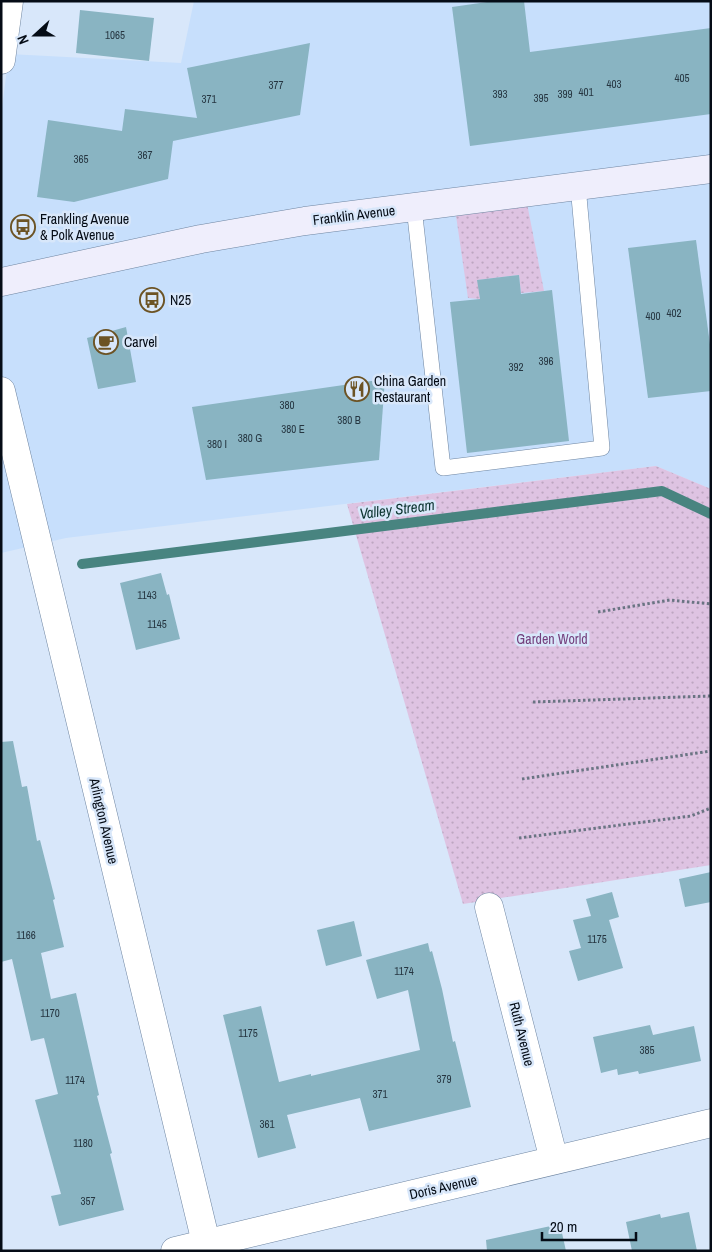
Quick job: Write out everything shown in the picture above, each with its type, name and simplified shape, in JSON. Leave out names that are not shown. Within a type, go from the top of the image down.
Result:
[{"type":"main road","name":"Franklin Avenue","points":[[1,282],[201,239],[305,221],[711,169]]},
{"type":"street","points":[[1,60],[9,1]]},
{"type":"street","name":"Arlington Avenue","points":[[1,391],[207,1247]]},
{"type":"street","name":"Ruth Avenue","points":[[489,907],[554,1160]]},
{"type":"street","name":"Doris Avenue","points":[[175,1251],[207,1247],[554,1160],[711,1123]]},
{"type":"lane","points":[[414,207],[443,468],[602,448],[578,186]]},
{"type":"path","points":[[598,612],[670,600],[711,604]]},
{"type":"path","points":[[533,702],[711,696]]},
{"type":"path","points":[[522,779],[711,751]]},
{"type":"path","points":[[518,838],[691,816],[711,808]]},
{"type":"shaded area","points":[[194,1],[711,1],[711,489],[656,466],[66,538],[1,553],[1,115],[9,54],[181,63]]},
{"type":"green space","points":[[525,193],[544,291],[521,293],[519,275],[478,280],[480,299],[468,298],[454,202]]},
{"type":"green space","name":"Garden World","points":[[656,466],[711,489],[711,865],[463,904],[347,504]]},
{"type":"building","points":[[494,1],[524,1],[530,52],[711,28],[711,114],[470,146],[452,7]]},
{"type":"building","points":[[80,10],[154,18],[149,61],[76,53]]},
{"type":"building","points":[[310,43],[300,115],[173,141],[168,179],[74,202],[37,197],[48,120],[122,131],[125,109],[197,118],[187,68]]},
{"type":"building","points":[[696,240],[711,352],[711,391],[648,398],[628,248]]},
{"type":"building","points":[[519,275],[521,294],[552,290],[569,441],[467,453],[450,302],[480,299],[477,280]]},
{"type":"building","points":[[126,327],[136,382],[98,389],[87,338]]},
{"type":"building","points":[[385,379],[379,460],[206,480],[192,407]]},
{"type":"building","points":[[161,573],[167,595],[169,594],[180,639],[136,650],[120,583]]},
{"type":"building","points":[[13,741],[22,787],[27,786],[37,841],[40,840],[55,899],[53,900],[64,947],[41,953],[51,999],[76,993],[99,1095],[97,1096],[124,1210],[59,1226],[51,1196],[61,1194],[35,1100],[58,1094],[44,1038],[31,1041],[12,959],[1,962],[1,742]]},
{"type":"building","points":[[711,872],[711,902],[685,907],[679,879]]},
{"type":"building","points":[[612,892],[619,917],[609,920],[623,968],[578,981],[569,951],[581,948],[573,920],[591,916],[586,899]]},
{"type":"building","points":[[354,921],[362,956],[326,966],[317,930]]},
{"type":"building","points":[[428,943],[442,989],[453,1042],[455,1041],[471,1107],[369,1131],[360,1098],[287,1115],[296,1148],[258,1158],[223,1015],[261,1006],[279,1082],[420,1050],[408,990],[377,999],[366,960]]},
{"type":"building","points":[[650,1025],[653,1035],[694,1026],[701,1061],[639,1074],[638,1071],[618,1075],[617,1069],[601,1073],[593,1037]]},
{"type":"building","points":[[689,1212],[697,1251],[632,1251],[626,1222],[660,1214],[661,1218]]},
{"type":"building","points":[[560,1224],[566,1251],[487,1251],[486,1240]]},
{"type":"waterway","name":"Valley Stream","points":[[82,564],[662,491],[711,514]]},
{"type":"place","name":"Frankling Avenue & Polk Avenue","points":[[23,227]]},
{"type":"place","name":"N25","points":[[152,300]]},
{"type":"place","name":"Carvel","points":[[106,342]]},
{"type":"place","name":"China Garden Restaurant","points":[[357,389]]}]
